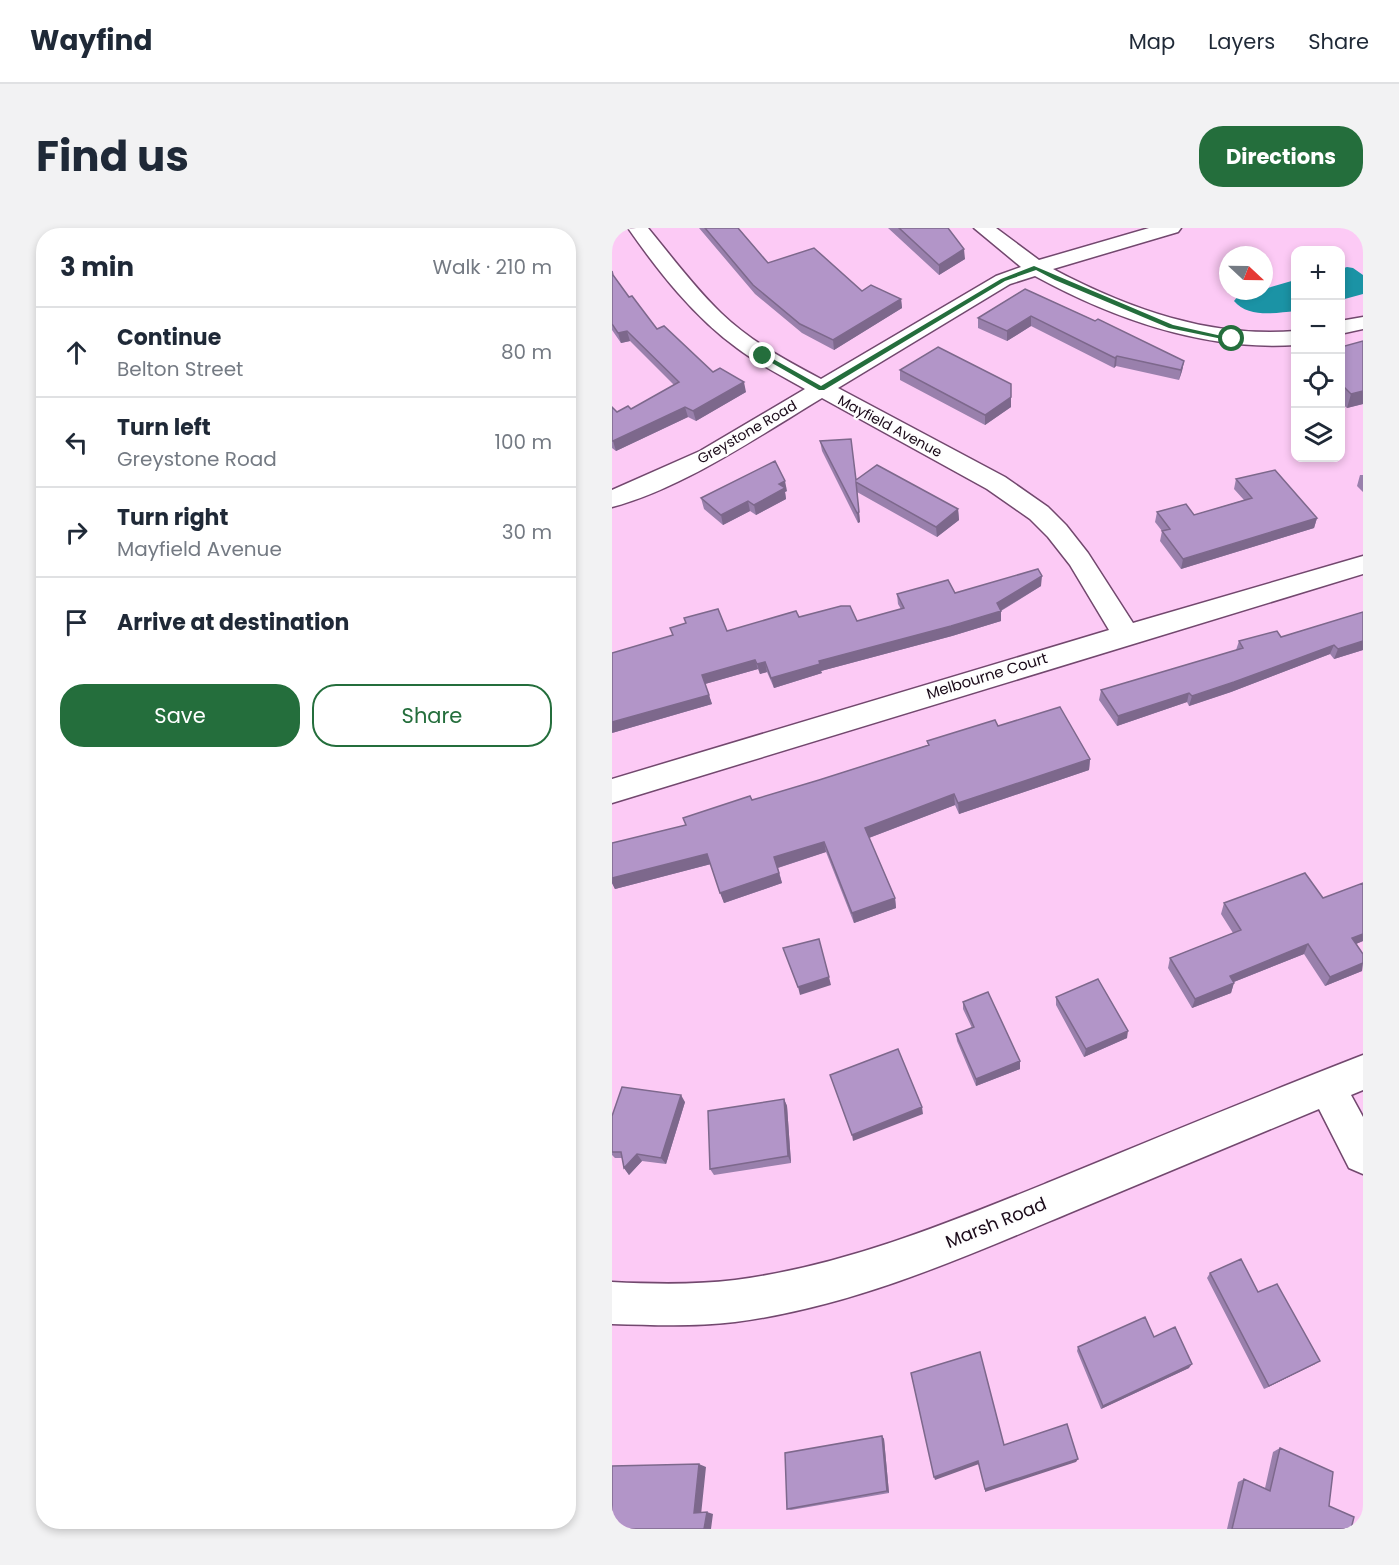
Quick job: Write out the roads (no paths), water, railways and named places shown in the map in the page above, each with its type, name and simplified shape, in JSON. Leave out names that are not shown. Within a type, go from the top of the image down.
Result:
[{"type":"street","name":"Mayfield Avenue","points":[[638,228],[692,295],[714,318],[763,356],[996,483],[1046,519],[1069,545],[1126,635]]},
{"type":"street","points":[[984,228],[1036,268],[1140,315],[1185,331],[1232,339],[1291,338]]},
{"type":"street","name":"Greystone Road","points":[[612,499],[710,456],[1003,280],[1171,228]]},
{"type":"street","points":[[1345,327],[1363,323]]},
{"type":"street","name":"Melbourne Court","points":[[612,791],[1363,565]]},
{"type":"street","name":"Marsh Road","points":[[612,1303],[672,1305],[750,1300],[778,1295],[868,1271],[958,1239],[1363,1072]]},
{"type":"street","points":[[1327,1087],[1363,1155]]}]
